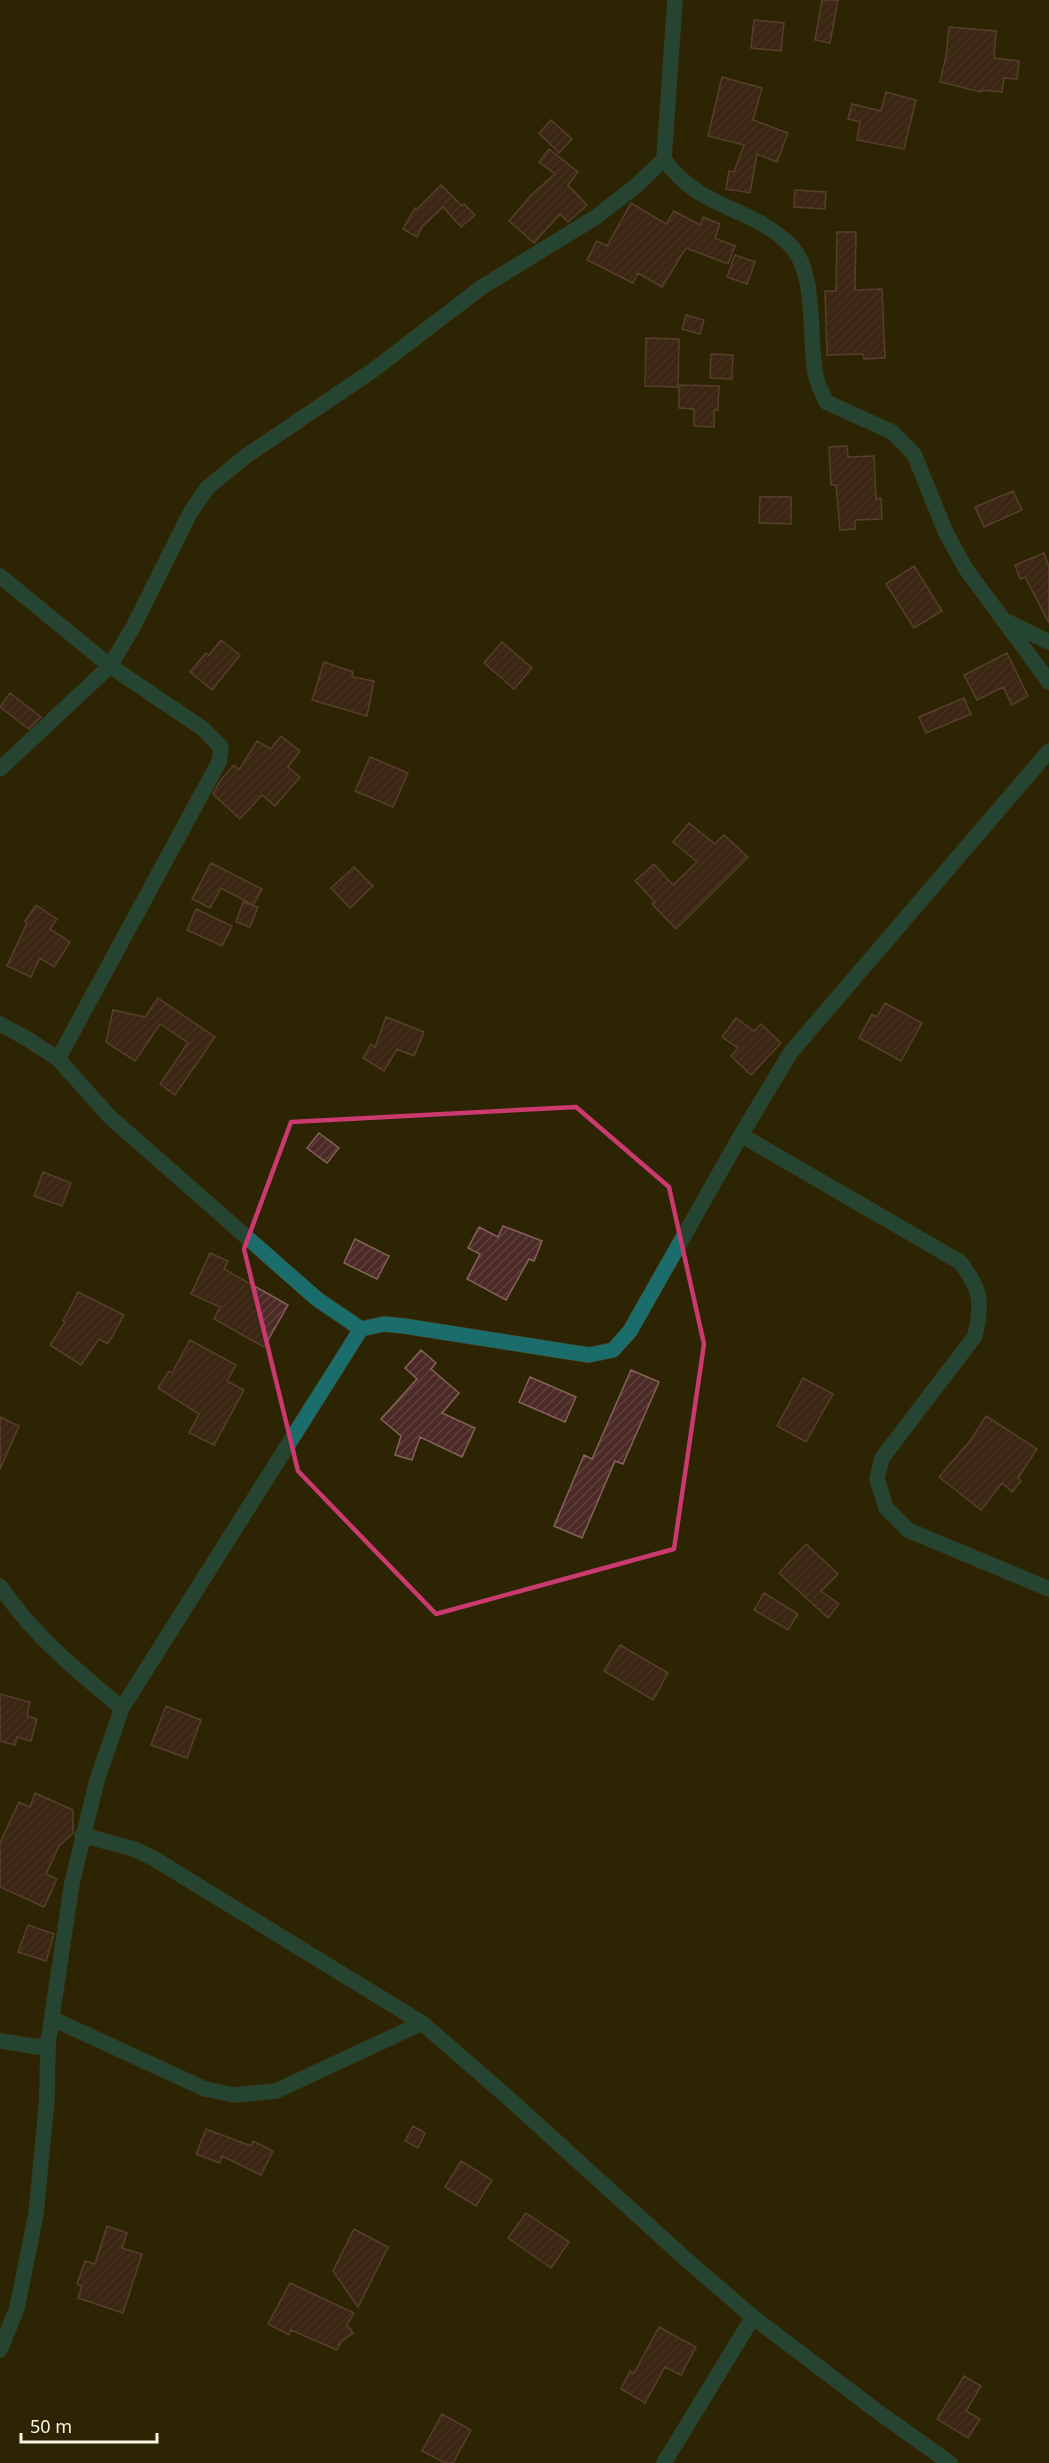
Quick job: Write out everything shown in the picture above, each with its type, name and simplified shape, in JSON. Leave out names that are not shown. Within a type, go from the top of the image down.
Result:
[{"type":"street","points":[[675,0],[664,159],[672,171],[691,189],[760,223],[791,246],[805,270],[816,378],[826,402],[892,432],[914,454],[946,533],[966,569],[1049,682]]},
{"type":"street","points":[[0,769],[110,666],[133,627],[190,513],[207,488],[246,456],[372,371],[482,287],[596,217],[637,185],[664,159]]},
{"type":"street","points":[[0,576],[110,666],[202,728],[221,747],[219,762],[58,1059]]},
{"type":"street","points":[[1005,621],[1049,642]]},
{"type":"street","points":[[0,2350],[17,2308],[36,2214],[46,2099],[48,2043],[72,1883],[97,1780],[122,1708],[361,1329],[384,1324],[404,1326],[589,1355],[613,1350],[630,1331],[741,1135],[791,1052],[1049,751]]},
{"type":"street","points":[[0,1024],[58,1059],[110,1118],[316,1299],[361,1329]]},
{"type":"street","points":[[741,1135],[960,1262],[977,1285],[980,1314],[975,1336],[882,1458],[877,1479],[886,1508],[908,1530],[1049,1589]]},
{"type":"street","points":[[0,1586],[25,1618],[70,1666],[122,1708]]},
{"type":"street","points":[[82,1835],[134,1849],[153,1858],[422,2023],[753,2317],[878,2412],[950,2463]]},
{"type":"street","points":[[53,2019],[205,2089],[234,2095],[276,2091],[422,2023]]},
{"type":"street","points":[[0,2041],[38,2047],[48,2043]]},
{"type":"street","points":[[664,2463],[753,2317]]},
{"type":"highlighted area","points":[[576,1107],[669,1187],[704,1344],[674,1549],[436,1614],[298,1471],[244,1249],[291,1122]]},
{"type":"building","points":[[822,0],[838,0],[830,43],[815,40]]},
{"type":"building","points":[[754,20],[784,23],[781,51],[751,48]]},
{"type":"building","points":[[949,27],[996,31],[994,58],[1019,61],[1017,79],[1004,78],[1002,92],[982,90],[981,92],[940,82]]},
{"type":"building","points":[[722,77],[762,88],[753,120],[788,133],[777,162],[757,154],[750,193],[726,189],[729,171],[734,172],[744,145],[708,136]]},
{"type":"building","points":[[886,92],[916,100],[904,149],[857,140],[860,122],[848,119],[852,104],[881,111]]},
{"type":"building","points":[[551,120],[572,139],[559,153],[539,133]]},
{"type":"building","points":[[549,149],[578,172],[568,185],[587,205],[568,222],[560,214],[534,243],[509,221],[531,195],[555,174],[539,162]]},
{"type":"building","points":[[441,185],[462,206],[464,204],[475,215],[461,227],[443,207],[422,227],[417,237],[403,229],[415,208],[416,210]]},
{"type":"building","points":[[795,190],[826,192],[825,209],[794,207]]},
{"type":"building","points":[[631,203],[666,224],[674,211],[700,225],[703,217],[720,224],[715,238],[735,246],[728,264],[686,248],[662,287],[638,273],[633,283],[587,260],[597,241],[607,246]]},
{"type":"building","points":[[837,232],[856,232],[855,290],[882,289],[885,358],[864,359],[863,354],[827,355],[825,291],[836,291]]},
{"type":"building","points":[[735,255],[755,262],[747,284],[727,277]]},
{"type":"building","points":[[686,315],[704,320],[700,334],[682,329]]},
{"type":"building","points":[[646,338],[679,339],[678,387],[645,386]]},
{"type":"building","points":[[711,354],[733,355],[732,379],[710,378]]},
{"type":"building","points":[[679,385],[719,386],[718,410],[714,410],[714,427],[694,426],[694,409],[679,408]]},
{"type":"building","points":[[847,446],[848,457],[874,456],[876,499],[881,498],[882,519],[855,520],[855,529],[840,530],[836,485],[831,485],[829,447]]},
{"type":"building","points":[[1013,491],[1022,510],[984,527],[975,507]]},
{"type":"building","points":[[760,497],[791,497],[791,524],[759,523]]},
{"type":"building","points":[[1044,553],[1049,567],[1049,623],[1025,577],[1020,579],[1015,565]]},
{"type":"building","points":[[914,566],[942,611],[914,628],[886,584]]},
{"type":"building","points":[[221,640],[240,655],[212,690],[190,672],[206,653],[209,655]]},
{"type":"building","points":[[502,642],[532,668],[514,689],[484,663]]},
{"type":"building","points":[[1007,653],[1028,696],[1012,705],[1003,687],[977,700],[964,675]]},
{"type":"building","points":[[324,662],[353,672],[352,677],[374,681],[367,716],[312,700]]},
{"type":"building","points":[[10,693],[41,717],[29,729],[0,707]]},
{"type":"building","points":[[964,698],[971,714],[926,733],[919,717]]},
{"type":"building","points":[[281,736],[300,751],[288,767],[300,777],[275,806],[262,795],[240,819],[213,794],[220,781],[234,765],[239,770],[257,741],[271,749]]},
{"type":"building","points":[[370,757],[408,773],[393,807],[355,791]]},
{"type":"building","points":[[689,823],[715,844],[724,835],[748,857],[676,929],[652,904],[655,902],[635,881],[654,864],[673,885],[697,862],[673,842]]},
{"type":"building","points":[[211,863],[262,889],[253,905],[221,888],[210,908],[192,899]]},
{"type":"building","points":[[354,867],[373,886],[350,908],[331,888]]},
{"type":"building","points":[[243,902],[258,907],[250,927],[236,922]]},
{"type":"building","points":[[36,905],[57,919],[50,929],[70,942],[54,967],[40,958],[31,977],[7,966],[27,923],[25,921]]},
{"type":"building","points":[[196,909],[232,926],[222,946],[187,930]]},
{"type":"building","points":[[158,998],[215,1037],[175,1095],[160,1084],[188,1043],[160,1024],[135,1061],[106,1042],[113,1010],[145,1017]]},
{"type":"building","points":[[885,1003],[922,1023],[901,1061],[859,1038],[872,1014],[877,1017]]},
{"type":"building","points":[[386,1017],[424,1032],[414,1056],[397,1049],[384,1071],[363,1058],[371,1044],[375,1047]]},
{"type":"building","points":[[736,1018],[754,1031],[761,1024],[781,1043],[751,1075],[731,1056],[738,1048],[722,1037]]},
{"type":"building","points":[[319,1133],[339,1148],[327,1163],[307,1148]]},
{"type":"building","points":[[43,1172],[71,1183],[62,1206],[34,1196]]},
{"type":"building","points":[[503,1226],[542,1241],[534,1261],[529,1259],[506,1300],[467,1279],[480,1254],[468,1248],[479,1227],[498,1237]]},
{"type":"building","points":[[355,1239],[389,1256],[377,1279],[344,1263]]},
{"type":"building","points":[[210,1253],[228,1261],[224,1269],[288,1305],[264,1347],[214,1319],[220,1307],[191,1294]]},
{"type":"building","points":[[78,1292],[124,1315],[108,1344],[99,1339],[81,1365],[50,1345],[65,1322],[63,1321]]},
{"type":"building","points":[[190,1340],[236,1365],[227,1381],[244,1390],[214,1445],[189,1433],[199,1414],[158,1388],[169,1371],[172,1373]]},
{"type":"building","points":[[421,1350],[436,1363],[431,1369],[459,1393],[442,1413],[475,1428],[462,1457],[420,1437],[412,1460],[395,1455],[401,1436],[381,1419],[417,1379],[405,1368]]},
{"type":"building","points":[[631,1370],[659,1382],[623,1464],[615,1461],[582,1538],[554,1526],[584,1455],[592,1459]]},
{"type":"building","points":[[530,1377],[576,1397],[565,1422],[519,1402]]},
{"type":"building","points":[[803,1378],[833,1394],[806,1442],[777,1426]]},
{"type":"building","points":[[986,1416],[1037,1449],[1018,1478],[1021,1481],[1012,1492],[1002,1483],[981,1510],[939,1477],[970,1441]]},
{"type":"building","points":[[0,1417],[19,1426],[0,1469]]},
{"type":"building","points":[[806,1544],[838,1574],[821,1591],[839,1604],[828,1618],[779,1573]]},
{"type":"building","points":[[764,1593],[798,1614],[788,1630],[754,1610]]},
{"type":"building","points":[[620,1645],[668,1673],[653,1700],[604,1671]]},
{"type":"building","points":[[0,1694],[30,1702],[27,1716],[37,1719],[31,1741],[17,1737],[15,1745],[0,1741]]},
{"type":"building","points":[[166,1706],[201,1720],[187,1758],[151,1745]]},
{"type":"building","points":[[35,1793],[73,1810],[73,1833],[59,1846],[46,1874],[57,1879],[44,1907],[0,1887],[0,1843],[19,1802],[30,1807]]},
{"type":"building","points":[[28,1925],[54,1934],[46,1961],[18,1952]]},
{"type":"building","points":[[413,2126],[425,2133],[418,2148],[405,2141]]},
{"type":"building","points":[[206,2129],[251,2146],[253,2141],[273,2151],[261,2175],[222,2156],[220,2163],[196,2154]]},
{"type":"building","points":[[461,2161],[492,2180],[476,2206],[445,2187]]},
{"type":"building","points":[[526,2213],[569,2242],[551,2268],[508,2238]]},
{"type":"building","points":[[107,2226],[127,2233],[122,2248],[142,2254],[123,2313],[78,2298],[82,2286],[77,2284],[85,2261],[95,2264]]},
{"type":"building","points":[[354,2229],[388,2247],[358,2307],[333,2271]]},
{"type":"building","points":[[290,2283],[354,2313],[347,2325],[353,2333],[341,2342],[337,2350],[291,2330],[289,2335],[268,2324]]},
{"type":"building","points":[[659,2327],[696,2347],[681,2375],[665,2367],[645,2403],[621,2389],[630,2371],[634,2373]]},
{"type":"building","points":[[964,2376],[981,2386],[966,2411],[980,2419],[968,2438],[937,2419]]},
{"type":"building","points":[[442,2414],[471,2430],[453,2463],[445,2463],[422,2451]]}]
